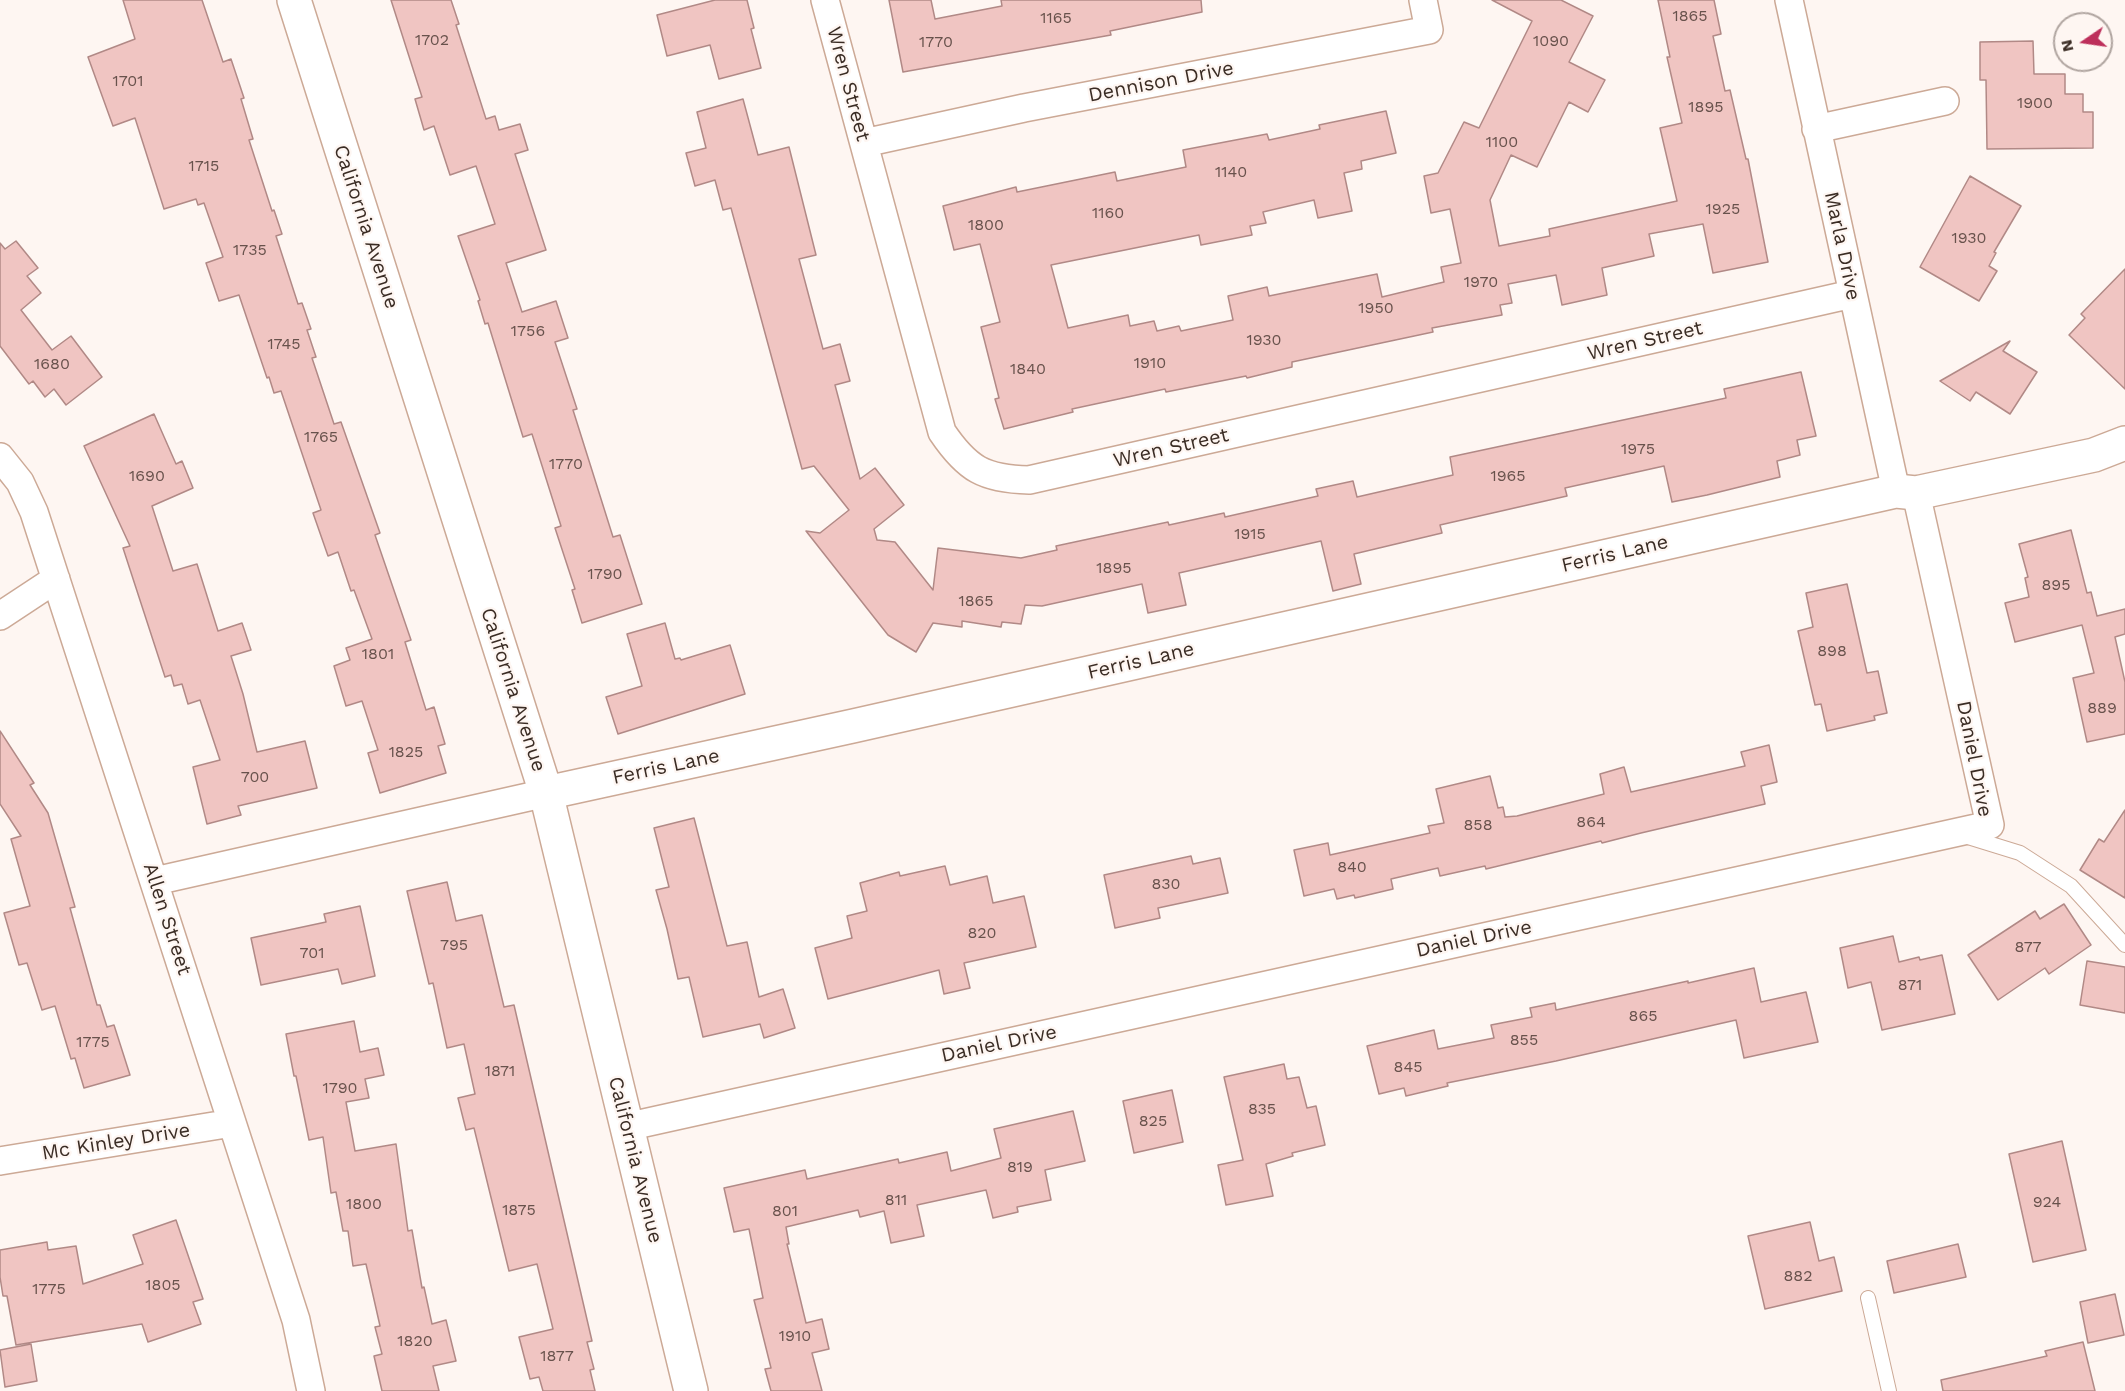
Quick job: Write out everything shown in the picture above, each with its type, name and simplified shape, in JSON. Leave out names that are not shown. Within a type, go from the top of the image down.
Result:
[{"type":"street","name":"California Avenue","points":[[294,0],[546,793],[691,1391]]},
{"type":"street","name":"Wren Street","points":[[825,0],[942,432],[956,453],[977,470],[1003,479],[1029,480],[1852,294]]},
{"type":"street","name":"Dennison Drive","points":[[864,143],[1024,108],[1429,30],[1423,0]]},
{"type":"street","name":"Marla Drive","points":[[1789,0],[1852,294],[1906,492]]},
{"type":"street","points":[[1816,129],[1945,101]]},
{"type":"street","name":"Ferris Lane","points":[[155,881],[1906,492],[2094,455],[2125,443]]},
{"type":"street","name":"Allen Street","points":[[0,456],[20,482],[34,512],[296,1320],[311,1391]]},
{"type":"street","name":"Daniel Drive","points":[[626,1127],[1990,825],[1906,492]]},
{"type":"street","points":[[0,616],[56,579]]},
{"type":"street","name":"Mc Kinley Drive","points":[[0,1161],[232,1123]]},
{"type":"lane","points":[[1955,832],[2020,853],[2071,886],[2125,945]]},
{"type":"lane","points":[[1868,1298],[1889,1391]]},
{"type":"building","points":[[123,0],[202,0],[223,62],[231,59],[244,98],[241,99],[253,139],[249,140],[272,211],[274,210],[282,234],[276,236],[298,304],[302,303],[311,329],[307,330],[316,357],[312,358],[334,424],[341,422],[380,533],[375,535],[411,640],[405,642],[426,710],[434,707],[445,744],[438,746],[446,773],[380,793],[368,753],[378,750],[362,701],[346,706],[334,666],[350,660],[346,648],[372,639],[354,590],[351,591],[338,552],[328,556],[313,513],[321,510],[281,391],[274,393],[269,377],[267,378],[239,295],[219,301],[206,263],[223,257],[204,203],[198,205],[196,199],[164,209],[135,118],[113,126],[88,57],[135,39]]},
{"type":"building","points":[[391,0],[451,0],[459,24],[456,25],[486,119],[495,116],[499,130],[520,124],[528,150],[515,154],[546,250],[506,263],[522,312],[556,301],[568,338],[555,342],[577,409],[573,410],[613,537],[620,535],[642,604],[582,623],[572,590],[575,589],[555,528],[561,526],[532,434],[523,437],[458,236],[495,224],[476,166],[450,175],[434,126],[424,130],[415,99],[422,97]]},
{"type":"building","points":[[715,0],[747,0],[754,28],[751,29],[761,68],[719,79],[710,45],[667,56],[657,15]]},
{"type":"building","points":[[889,0],[931,0],[935,19],[1002,6],[1001,0],[1201,0],[1202,12],[1110,31],[1111,35],[903,72]]},
{"type":"building","points":[[1492,0],[1561,0],[1593,16],[1569,62],[1605,80],[1588,112],[1569,102],[1537,167],[1511,155],[1490,200],[1499,246],[1550,236],[1549,229],[1677,201],[1660,128],[1682,123],[1667,57],[1670,57],[1658,0],[1714,0],[1721,34],[1713,36],[1725,91],[1730,90],[1746,159],[1748,159],[1768,262],[1713,273],[1703,224],[1649,234],[1654,256],[1602,268],[1607,295],[1562,305],[1556,275],[1508,284],[1512,303],[1500,305],[1502,315],[1432,328],[1433,332],[1292,362],[1292,367],[1247,378],[1246,376],[1166,392],[1165,389],[1072,409],[1073,412],[1004,429],[995,399],[999,398],[981,327],[1000,322],[980,244],[954,250],[943,206],[1016,187],[1017,192],[1115,172],[1117,181],[1186,167],[1183,150],[1267,134],[1269,140],[1320,129],[1319,125],[1386,111],[1396,153],[1361,161],[1362,169],[1344,173],[1352,211],[1318,218],[1314,200],[1263,212],[1266,223],[1250,226],[1252,235],[1201,245],[1199,235],[1051,265],[1068,328],[1128,315],[1130,326],[1154,321],[1157,331],[1179,326],[1181,331],[1233,320],[1228,296],[1267,287],[1269,296],[1377,274],[1382,297],[1444,282],[1441,267],[1461,263],[1450,209],[1431,213],[1424,176],[1438,173],[1464,122],[1479,128],[1532,21]]},
{"type":"building","points":[[2033,41],[2034,74],[2065,74],[2065,94],[2083,94],[2083,112],[2093,112],[2093,148],[1987,149],[1986,80],[1980,80],[1980,42]]},
{"type":"building","points":[[743,99],[758,155],[789,147],[816,255],[799,259],[823,349],[840,344],[850,381],[835,385],[860,479],[875,468],[904,505],[874,529],[877,540],[895,542],[933,590],[938,548],[1021,558],[1057,550],[1056,546],[1168,522],[1169,525],[1224,513],[1225,517],[1318,496],[1316,489],[1353,481],[1357,497],[1453,475],[1450,457],[1726,398],[1724,389],[1801,372],[1816,436],[1797,440],[1800,455],[1777,461],[1780,477],[1707,495],[1672,502],[1664,466],[1565,488],[1567,496],[1440,525],[1442,533],[1354,554],[1361,584],[1333,591],[1321,541],[1179,573],[1186,605],[1148,613],[1142,584],[1042,606],[1025,605],[1021,624],[1002,622],[1001,627],[962,621],[962,627],[933,623],[916,652],[888,635],[806,531],[820,533],[849,510],[814,466],[802,469],[731,208],[723,210],[715,180],[695,186],[686,153],[706,148],[697,112]]},
{"type":"building","points":[[1970,176],[2021,206],[1994,252],[1996,253],[1989,266],[1997,271],[1979,301],[1920,267]]},
{"type":"building","points":[[16,241],[38,268],[27,276],[41,293],[21,310],[52,350],[71,336],[102,377],[66,405],[54,389],[45,397],[33,381],[29,384],[0,346],[0,243],[5,249]]},
{"type":"building","points":[[2125,269],[2125,389],[2069,335],[2085,318],[2081,314]]},
{"type":"building","points":[[2010,341],[2003,351],[2037,372],[2010,414],[1976,392],[1970,401],[1940,381]]},
{"type":"building","points":[[154,414],[176,464],[182,461],[193,488],[152,506],[173,571],[197,564],[218,631],[242,623],[251,650],[231,656],[257,752],[305,741],[317,788],[238,806],[241,815],[207,824],[193,767],[220,760],[200,700],[188,704],[182,684],[174,686],[171,675],[165,677],[123,548],[130,546],[84,446]]},
{"type":"building","points":[[2071,530],[2087,593],[2091,592],[2097,616],[2125,609],[2125,634],[2115,637],[2125,682],[2125,734],[2087,742],[2073,678],[2094,673],[2082,625],[2015,642],[2005,603],[2029,597],[2025,578],[2028,577],[2019,544]]},
{"type":"building","points":[[1847,584],[1867,673],[1878,671],[1887,713],[1874,716],[1875,720],[1827,731],[1821,704],[1815,705],[1798,631],[1813,627],[1806,593]]},
{"type":"building","points":[[665,623],[675,659],[680,658],[681,660],[730,645],[745,694],[618,734],[606,697],[642,686],[627,634]]},
{"type":"building","points":[[0,731],[34,783],[30,785],[48,813],[75,907],[70,908],[97,1005],[100,1005],[107,1027],[114,1025],[130,1075],[84,1088],[75,1058],[71,1059],[55,1006],[42,1010],[27,963],[19,965],[4,913],[30,906],[11,839],[21,836],[0,804]]},
{"type":"building","points":[[1769,745],[1777,782],[1761,786],[1765,804],[1486,869],[1485,866],[1440,876],[1438,868],[1391,879],[1393,889],[1355,898],[1354,895],[1337,899],[1334,889],[1304,896],[1294,850],[1328,843],[1330,855],[1430,833],[1428,826],[1444,823],[1436,789],[1490,776],[1498,808],[1503,807],[1505,817],[1517,816],[1604,794],[1600,774],[1624,767],[1631,792],[1745,766],[1741,752]]},
{"type":"building","points":[[2125,810],[2125,898],[2080,870],[2099,839],[2104,842]]},
{"type":"building","points":[[694,818],[727,946],[747,942],[759,997],[783,989],[795,1028],[764,1038],[760,1024],[703,1037],[689,977],[678,979],[656,890],[669,887],[654,828]]},
{"type":"building","points":[[1191,856],[1193,864],[1220,858],[1228,893],[1158,908],[1160,918],[1115,928],[1104,875]]},
{"type":"building","points":[[945,866],[950,885],[987,876],[993,903],[1024,896],[1036,947],[964,963],[970,988],[944,994],[939,970],[828,999],[815,948],[852,938],[847,916],[867,911],[860,883],[899,872],[900,876]]},
{"type":"building","points":[[447,882],[456,921],[482,915],[504,1007],[514,1005],[592,1341],[587,1342],[594,1369],[590,1370],[595,1391],[543,1391],[539,1377],[530,1379],[519,1337],[553,1329],[537,1264],[509,1271],[474,1128],[466,1130],[458,1098],[475,1094],[464,1044],[447,1048],[433,983],[429,984],[407,891]]},
{"type":"building","points":[[2064,904],[2091,945],[2049,974],[2045,968],[1998,1000],[1968,955],[2035,911],[2040,919]]},
{"type":"building","points":[[360,906],[375,976],[342,984],[338,969],[261,985],[251,938],[326,922],[324,914]]},
{"type":"building","points":[[1893,936],[1899,962],[1942,955],[1955,1014],[1882,1030],[1871,982],[1848,988],[1840,948]]},
{"type":"building","points":[[2087,961],[2125,967],[2125,1013],[2080,1005]]},
{"type":"building","points":[[1754,968],[1761,1002],[1806,992],[1818,1042],[1744,1058],[1736,1020],[1447,1083],[1448,1086],[1406,1096],[1404,1088],[1379,1094],[1367,1046],[1434,1030],[1438,1049],[1494,1038],[1491,1025],[1532,1017],[1530,1008],[1555,1003],[1556,1010]]},
{"type":"building","points":[[354,1021],[360,1052],[378,1048],[384,1075],[365,1079],[369,1098],[346,1102],[355,1151],[396,1144],[408,1231],[412,1230],[422,1288],[424,1287],[432,1324],[446,1320],[456,1361],[433,1366],[439,1391],[382,1391],[374,1356],[382,1354],[375,1327],[380,1326],[366,1264],[353,1266],[348,1231],[343,1231],[336,1192],[331,1193],[323,1137],[309,1140],[296,1076],[294,1076],[286,1034]]},
{"type":"building","points":[[1284,1064],[1287,1079],[1299,1077],[1307,1108],[1316,1106],[1325,1145],[1292,1153],[1293,1156],[1266,1164],[1273,1196],[1226,1205],[1218,1165],[1243,1160],[1224,1077]]},
{"type":"building","points":[[1172,1090],[1183,1142],[1134,1153],[1123,1101]]},
{"type":"building","points":[[1073,1111],[1085,1161],[1045,1170],[1051,1200],[1017,1207],[1018,1212],[993,1218],[986,1190],[917,1205],[924,1236],[891,1243],[884,1211],[860,1217],[858,1210],[786,1227],[789,1244],[787,1244],[806,1323],[822,1319],[829,1349],[812,1353],[822,1391],[771,1391],[765,1369],[771,1368],[754,1300],[763,1298],[749,1229],[734,1232],[724,1188],[805,1170],[807,1179],[898,1159],[899,1163],[947,1152],[951,1171],[1001,1158],[994,1129]]},
{"type":"building","points":[[2062,1141],[2086,1250],[2033,1262],[2009,1154]]},
{"type":"building","points":[[176,1220],[203,1299],[193,1302],[201,1324],[148,1342],[142,1324],[16,1345],[7,1296],[3,1296],[0,1250],[47,1242],[48,1250],[76,1246],[83,1284],[143,1264],[133,1235]]},
{"type":"building","points":[[1810,1222],[1819,1261],[1834,1257],[1842,1291],[1765,1309],[1748,1236]]},
{"type":"building","points":[[1958,1244],[1966,1277],[1894,1293],[1887,1261]]},
{"type":"building","points":[[2115,1294],[2124,1335],[2088,1343],[2080,1302]]},
{"type":"building","points":[[2083,1342],[2095,1391],[1943,1391],[1941,1380],[2047,1356],[2045,1351]]},
{"type":"building","points":[[31,1344],[37,1381],[5,1387],[0,1350]]}]
